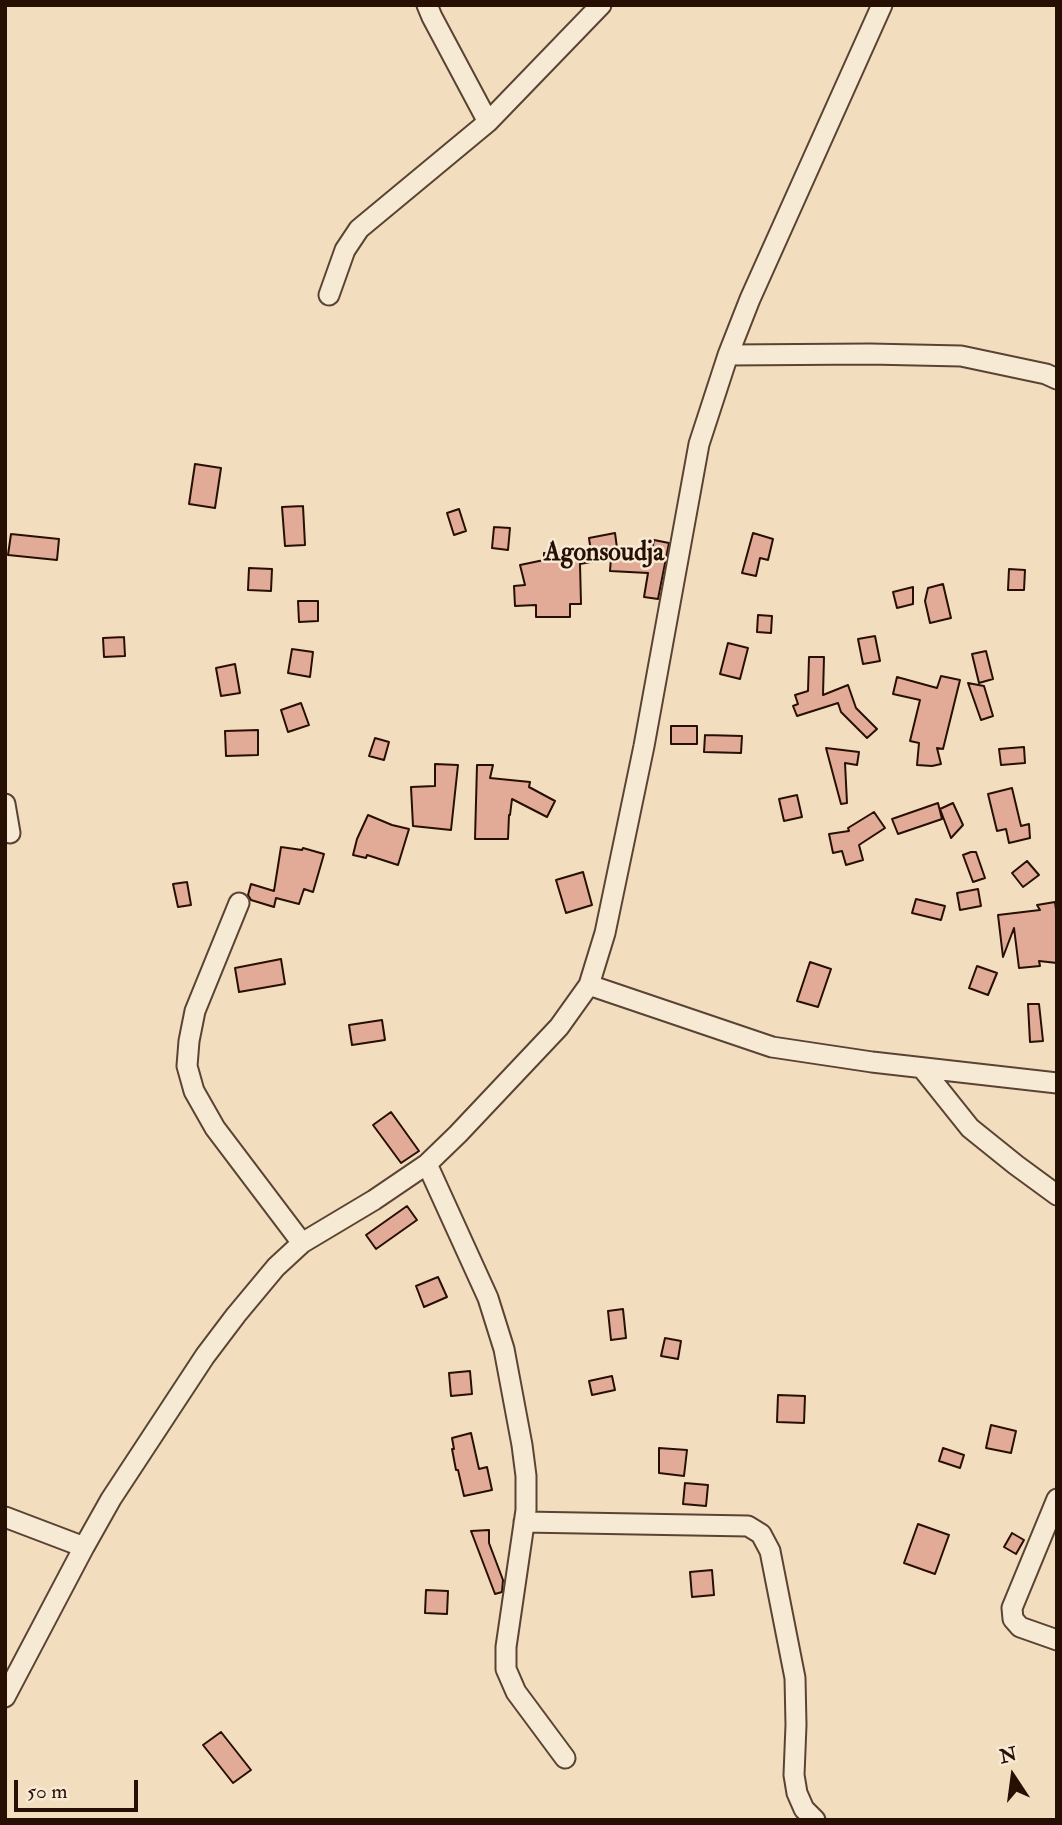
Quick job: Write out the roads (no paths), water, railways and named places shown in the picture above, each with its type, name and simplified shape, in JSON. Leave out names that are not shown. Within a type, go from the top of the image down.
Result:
[{"type":"street","points":[[428,5],[488,122]]},
{"type":"street","points":[[329,295],[345,250],[359,229],[488,122],[601,5]]},
{"type":"street","points":[[5,1697],[111,1499],[205,1356],[236,1314],[276,1267],[302,1243],[374,1200],[427,1164],[559,1027],[589,985],[605,933],[644,746],[699,443],[750,299],[882,5]]},
{"type":"street","points":[[728,355],[961,356],[1046,374],[1057,379]]},
{"type":"street","points":[[5,804],[10,832]]},
{"type":"street","points":[[239,903],[195,1011],[187,1066],[194,1091],[215,1128],[302,1243]]},
{"type":"street","points":[[589,985],[772,1048],[1057,1083]]},
{"type":"street","points":[[922,1068],[970,1128],[1057,1195]]},
{"type":"street","points":[[427,1164],[488,1298],[504,1349],[522,1445],[526,1497],[506,1647],[506,1669],[516,1692],[565,1758]]},
{"type":"street","points":[[1057,1499],[1012,1608],[1013,1619],[1020,1627],[1057,1640]]},
{"type":"street","points":[[5,1517],[84,1547]]},
{"type":"street","points":[[524,1522],[748,1526],[761,1534],[770,1551],[795,1678],[794,1775],[797,1793],[804,1809],[815,1820]]},
{"type":"district","name":"Agonsoudja","points":[[604,554]]}]
